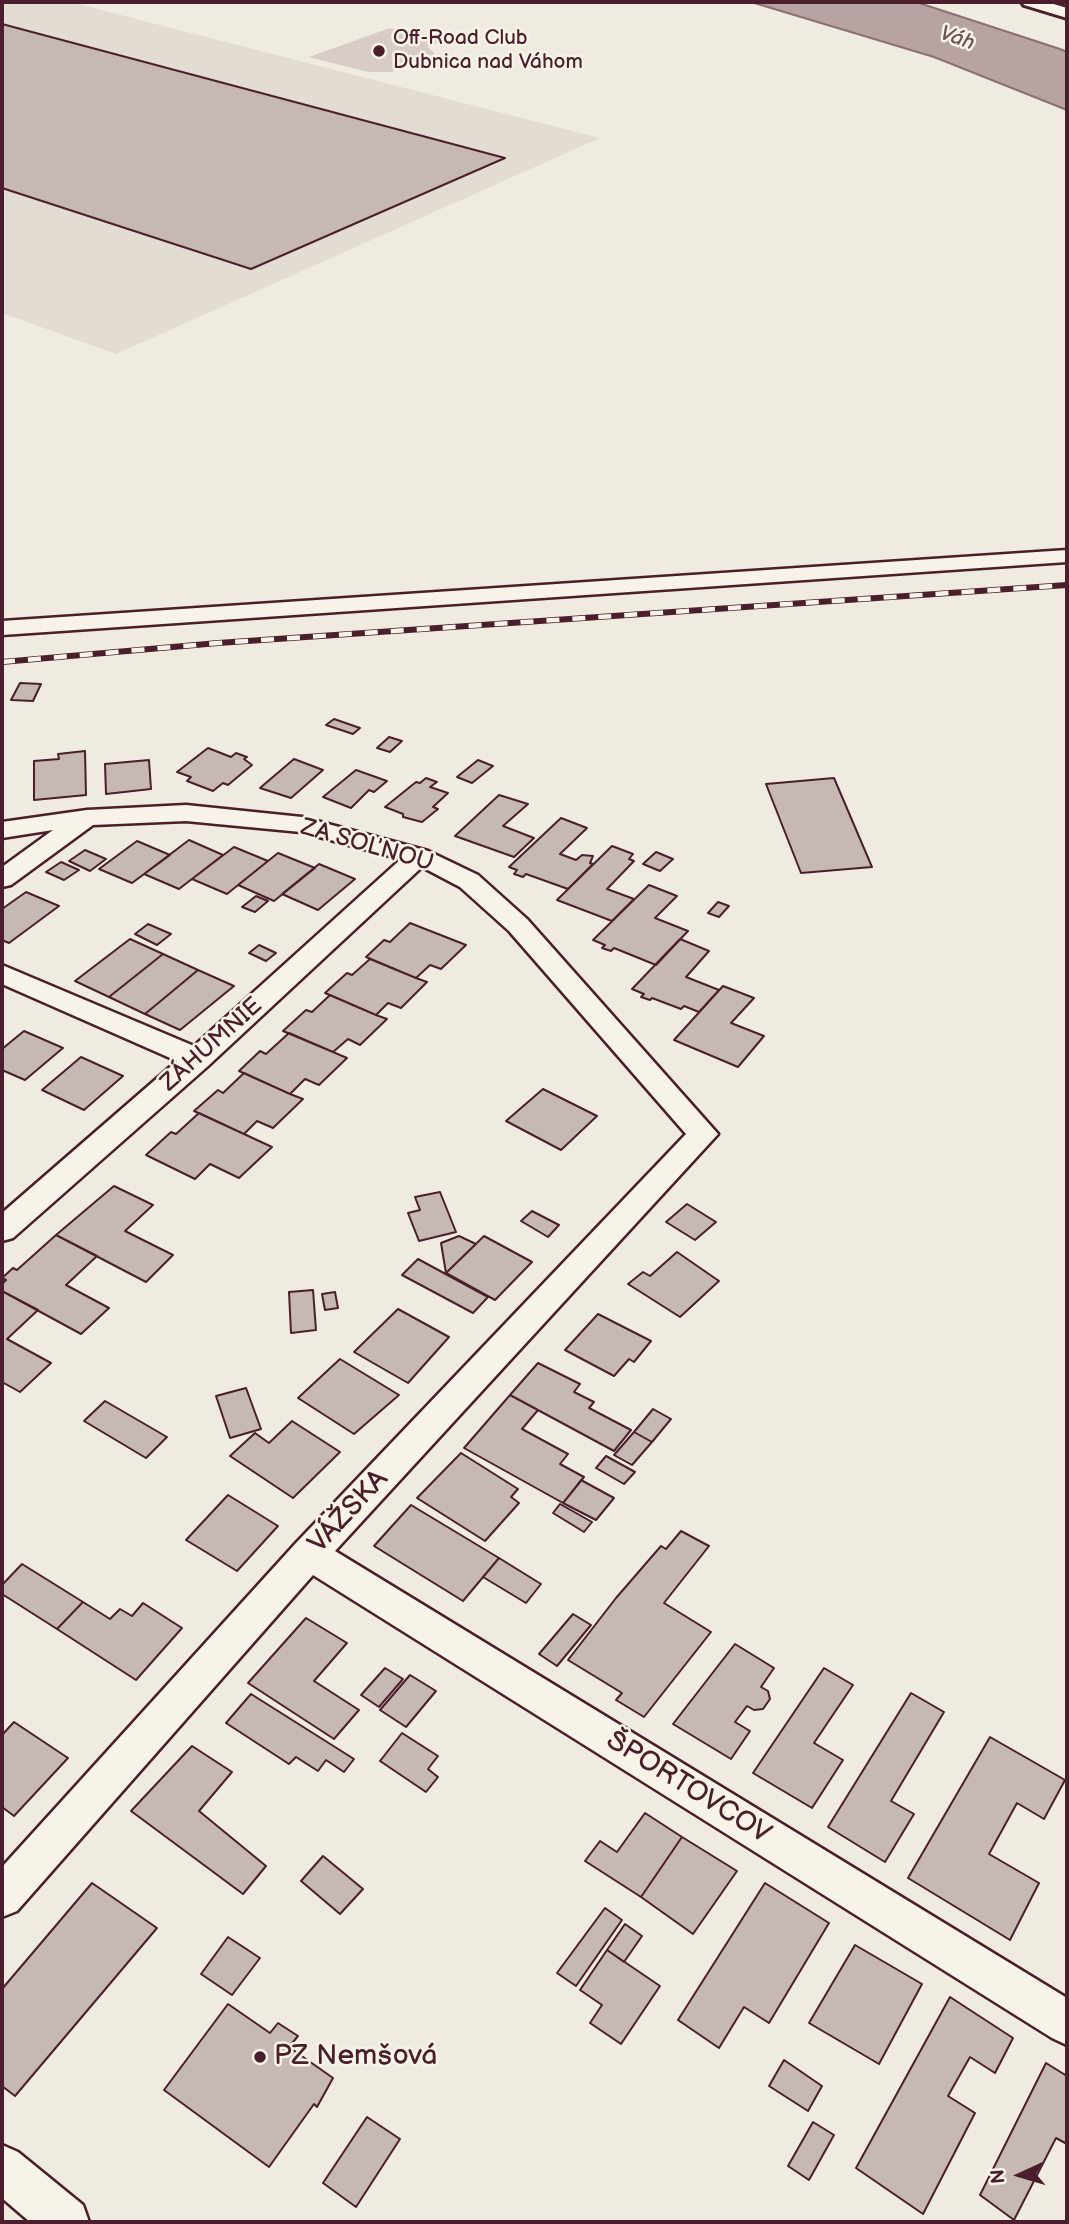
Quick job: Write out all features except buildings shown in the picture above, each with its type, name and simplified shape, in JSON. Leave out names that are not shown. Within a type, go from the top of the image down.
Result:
[{"type":"highway","points":[[1030,2],[1067,13]]},
{"type":"street","points":[[2,628],[1067,556]]},
{"type":"street","name":"ZA SOĽNOU","points":[[2,830],[88,818],[186,813],[302,825],[419,856],[469,881],[518,925],[703,1134]]},
{"type":"street","points":[[2,879],[88,818]]},
{"type":"street","name":"ZÁHUMNIE","points":[[2,1230],[198,1059],[419,856]]},
{"type":"street","points":[[2,974],[198,1059]]},
{"type":"street","name":"VÁŽSKA","points":[[2,1897],[309,1554],[703,1134]]},
{"type":"street","name":"ŠPORTOVCOV","points":[[309,1554],[1067,2023]]},
{"type":"street","points":[[2,2168],[66,2222]]},
{"type":"shaded area","points":[[2,2],[70,2],[600,138],[116,354],[2,313]]},
{"type":"shaded area","name":"Off-Road Club Dubnica nad Váhom","points":[[390,28],[441,41],[428,47],[435,54],[391,72],[368,72],[309,57]]},
{"type":"water","name":"Váh","points":[[751,2],[916,2],[1060,49],[1067,52],[1067,110],[934,57]]},
{"type":"railway","points":[[2,662],[218,643],[1067,585]]},
{"type":"place","name":"Off-Road Club Dubnica nad Váhom","points":[[379,51]]},
{"type":"place","name":"PZ Nemšová","points":[[260,2057]]}]
